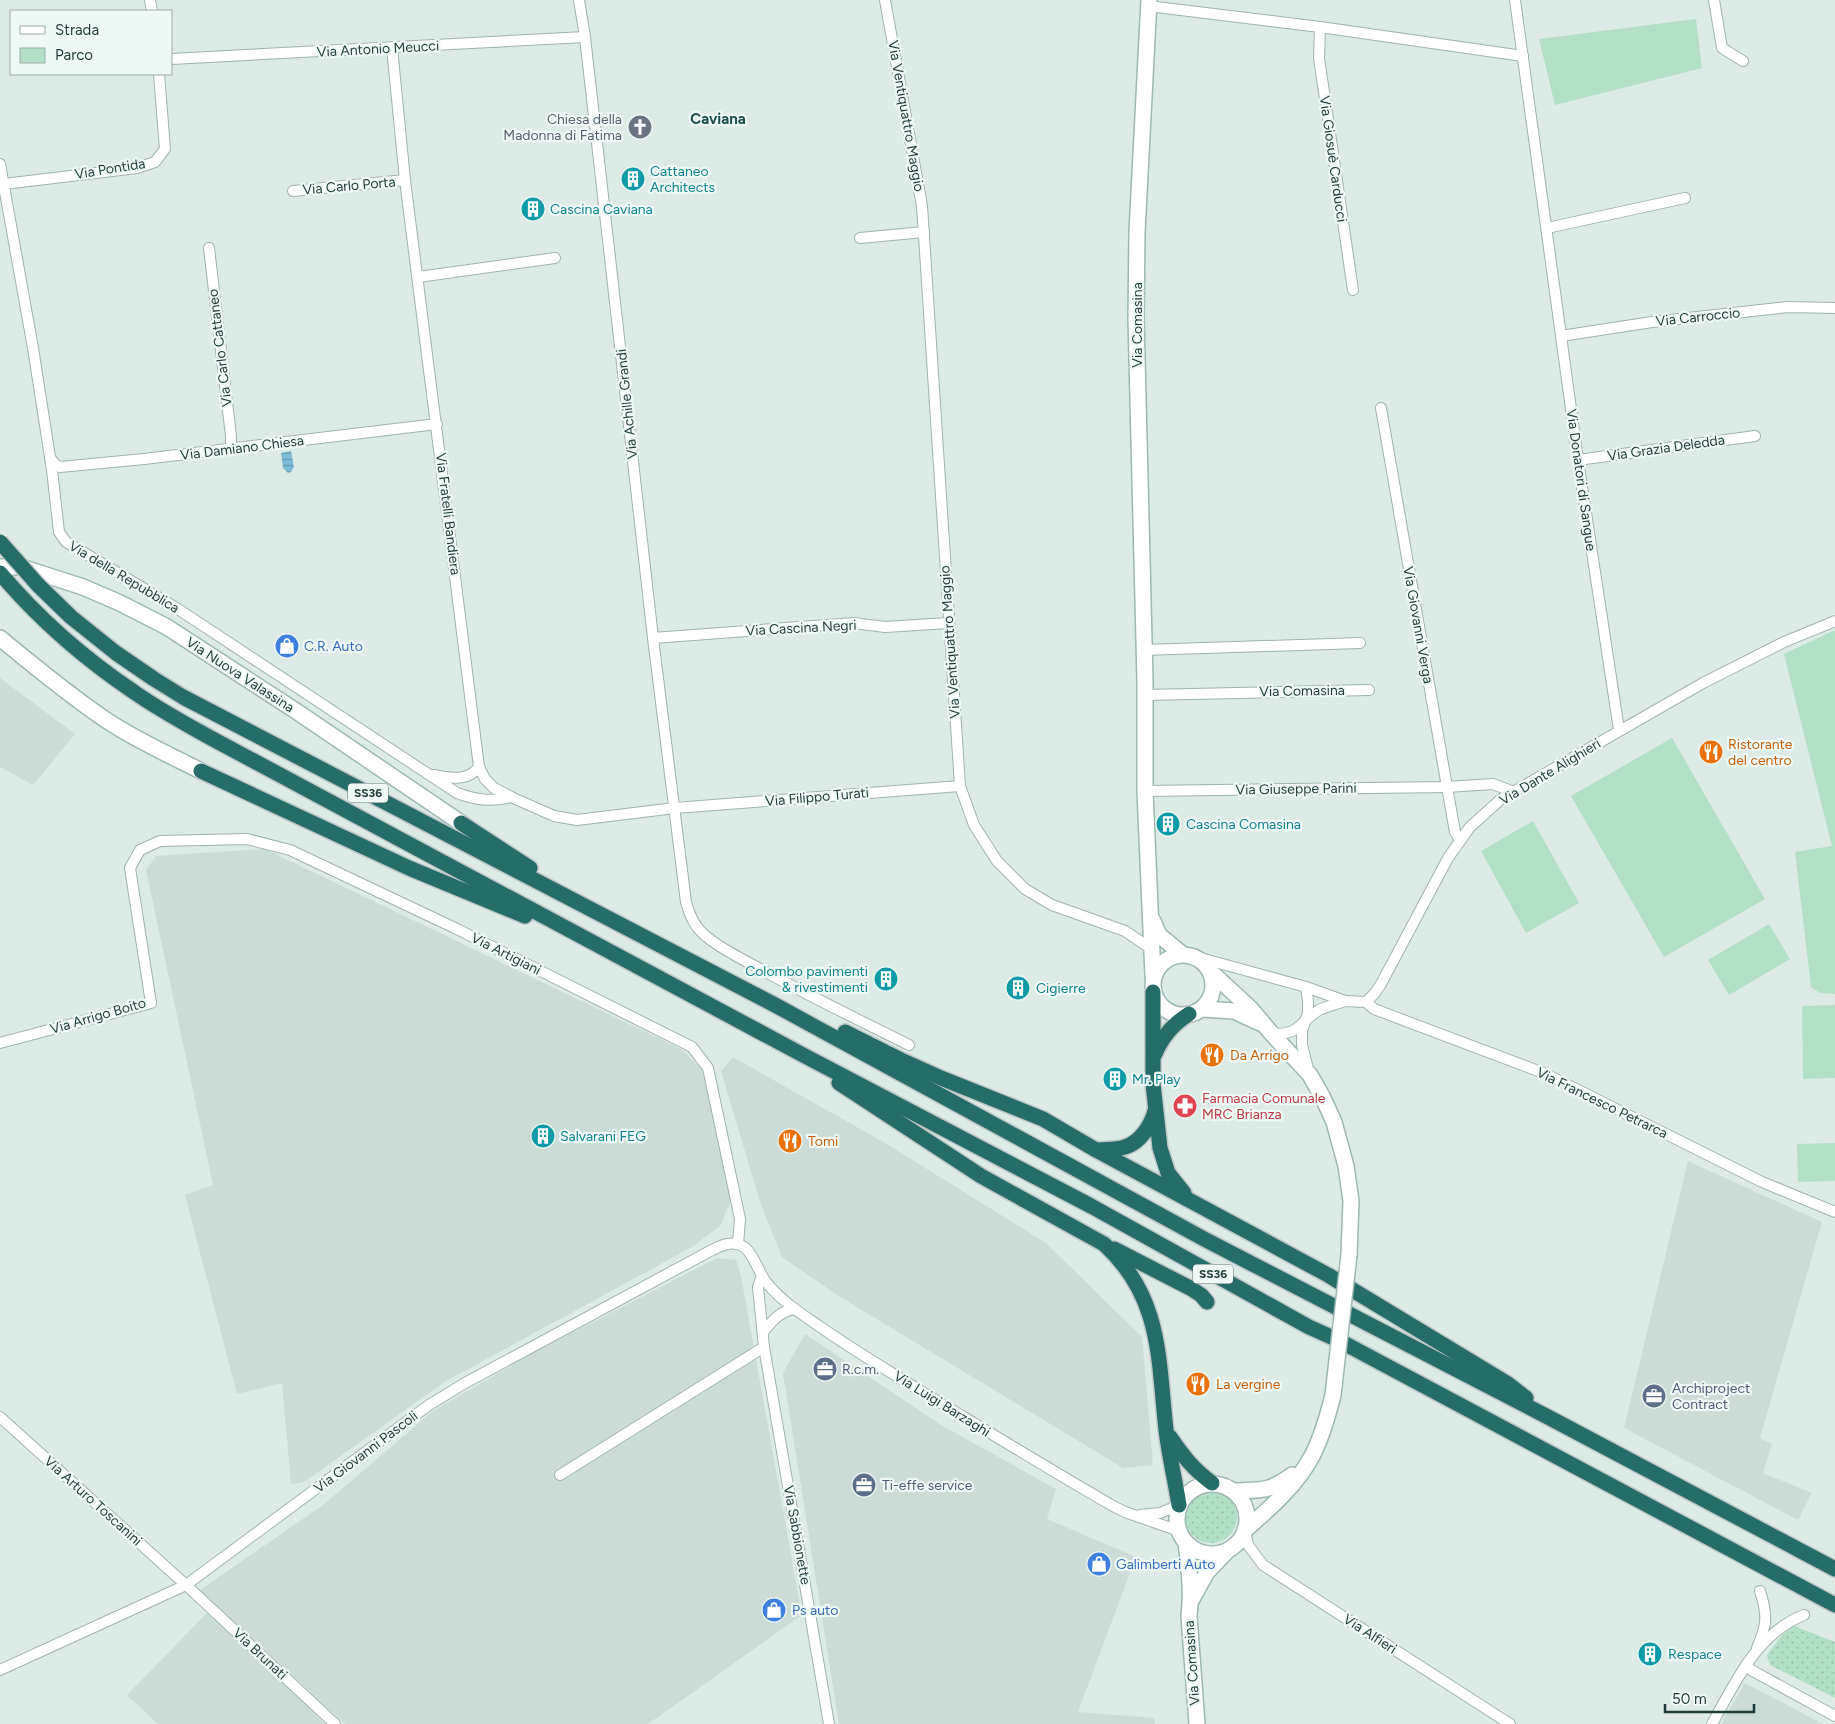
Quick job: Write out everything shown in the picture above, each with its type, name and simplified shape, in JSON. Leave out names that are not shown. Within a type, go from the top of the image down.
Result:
[{"type":"highway","name":"SS36","points":[[0,542],[38,585],[71,617],[116,653],[183,696],[624,928],[775,1005],[1222,1248],[1548,1417],[1835,1569]]},
{"type":"highway","name":"SS36","points":[[0,573],[33,608],[106,671],[155,706],[218,742],[803,1055],[1091,1206],[1309,1327],[1347,1345],[1835,1605]]},
{"type":"highway","name":"SS36","points":[[201,771],[409,868],[572,937],[591,941]]},
{"type":"highway","name":"SS36","points":[[461,823],[587,902],[624,928]]},
{"type":"highway","points":[[1153,992],[1155,1109],[1160,1148],[1168,1173],[1178,1188],[1192,1201]]},
{"type":"highway","points":[[775,1005],[796,1009],[925,1071],[1043,1119],[1096,1150],[1328,1275],[1508,1384],[1530,1400],[1548,1417]]},
{"type":"highway","points":[[1153,1060],[1160,1042],[1180,1020],[1196,1011]]},
{"type":"highway","points":[[803,1055],[824,1073],[981,1176],[1104,1244],[1190,1288],[1201,1295],[1207,1302]]},
{"type":"highway","points":[[1096,1150],[1125,1148],[1135,1142],[1152,1121],[1155,1109]]},
{"type":"highway","points":[[1104,1244],[1131,1274],[1146,1303],[1160,1358],[1167,1431],[1179,1505]]},
{"type":"highway","points":[[1167,1431],[1194,1470],[1212,1483]]},
{"type":"main road","name":"Via Comasina","points":[[1148,3],[1136,309],[1146,791],[1153,976]]},
{"type":"main road","name":"Via Nuova Valassina","points":[[0,567],[21,567],[83,588],[120,602],[167,627],[296,711],[461,823]]},
{"type":"main road","name":"SS36","points":[[0,638],[54,683],[107,720],[155,749],[201,771]]},
{"type":"main road","points":[[1150,915],[1159,934],[1189,955],[1205,963],[1211,972],[1251,1009],[1310,1076],[1334,1122],[1344,1159],[1350,1201],[1349,1255],[1333,1394],[1327,1418],[1312,1457],[1282,1496],[1245,1530]]},
{"type":"main road","points":[[1189,955],[1172,956],[1157,968],[1153,976],[1153,992],[1163,1008],[1171,1013],[1180,1015],[1196,1011],[1234,1011],[1267,1029]]},
{"type":"main road","points":[[1196,1011],[1209,1001],[1213,992],[1211,972]]},
{"type":"main road","points":[[1234,1491],[1261,1490],[1276,1487],[1292,1476],[1312,1457]]},
{"type":"main road","points":[[1212,1483],[1224,1485],[1234,1491],[1242,1499],[1246,1509],[1247,1520],[1241,1539],[1227,1550],[1216,1554],[1205,1554],[1194,1550],[1182,1537],[1177,1514],[1184,1496],[1192,1489],[1212,1483]]},
{"type":"main road","name":"Via Comasina","points":[[1182,1537],[1189,1568],[1191,1602],[1189,1616],[1197,1724]]},
{"type":"main road","name":"Via Comasina","points":[[1191,1602],[1207,1572],[1227,1550]]},
{"type":"street","name":"Via Achille Grandi","points":[[579,0],[585,38],[653,638],[689,914],[696,927],[706,937],[728,951],[802,992],[909,1045]]},
{"type":"street","name":"Via Ventiquattro Maggio","points":[[885,0],[918,180],[924,232],[960,786],[974,825],[997,861],[1024,889],[1052,905],[1125,931],[1153,950]]},
{"type":"street","name":"Via Donatori di Sangue","points":[[1515,0],[1578,460],[1619,730]]},
{"type":"street","points":[[1714,0],[1722,48],[1744,61]]},
{"type":"street","points":[[1148,3],[1523,56]]},
{"type":"street","name":"Via Giosuè Carducci","points":[[1320,27],[1319,58],[1353,290]]},
{"type":"street","name":"Via Antonio Meucci","points":[[172,59],[585,38]]},
{"type":"street","name":"Via Fratelli Bandiera","points":[[392,48],[405,180],[479,767],[485,779],[494,788],[511,798],[554,816],[577,820],[675,808]]},
{"type":"street","name":"Via Pontida","points":[[4,184],[137,168],[155,162],[165,149],[159,75]]},
{"type":"street","name":"Via della Repubblica","points":[[0,164],[33,348],[59,532],[66,542],[178,609],[457,793],[475,799],[491,801],[511,798]]},
{"type":"street","name":"Via Carlo Porta","points":[[293,191],[405,180]]},
{"type":"street","points":[[1547,228],[1685,198]]},
{"type":"street","points":[[860,238],[924,232]]},
{"type":"street","name":"Via Carlo Cattaneo","points":[[209,248],[231,436],[230,449]]},
{"type":"street","points":[[418,277],[555,258]]},
{"type":"street","name":"Via Carroccio","points":[[1562,336],[1652,322],[1788,307],[1835,308]]},
{"type":"street","name":"Via Giovanni Verga","points":[[1380,408],[1446,787],[1455,832],[1460,840]]},
{"type":"street","name":"Via Damiano Chiesa","points":[[50,458],[56,465],[60,466],[144,459],[437,424]]},
{"type":"street","name":"Via Grazia Deledda","points":[[1578,460],[1755,436]]},
{"type":"street","name":"Via Dante Alighieri","points":[[1366,1002],[1376,993],[1448,858],[1470,827],[1501,799],[1619,730],[1748,659],[1835,621]]},
{"type":"street","name":"Via Cascina Negri","points":[[653,638],[854,623],[885,628],[948,623]]},
{"type":"street","points":[[1144,650],[1360,644]]},
{"type":"street","name":"Via Comasina","points":[[1145,695],[1369,690]]},
{"type":"street","points":[[427,773],[458,778],[468,777],[479,767]]},
{"type":"street","name":"Via Giuseppe Parini","points":[[1146,791],[1446,787],[1493,784],[1514,792]]},
{"type":"street","name":"Via Filippo Turati","points":[[675,808],[960,786]]},
{"type":"street","name":"Via Artigiani","points":[[130,868],[140,850],[160,841],[247,839],[290,850],[457,929],[692,1047],[708,1068],[740,1219],[738,1244]]},
{"type":"street","name":"Via Arrigo Boito","points":[[0,1043],[151,1003],[130,868]]},
{"type":"street","points":[[1189,955],[1345,1001],[1366,1002]]},
{"type":"street","points":[[1306,988],[1308,1013],[1302,1031],[1302,1045],[1310,1076]]},
{"type":"street","points":[[1267,1029],[1286,1035],[1322,1008],[1345,1001]]},
{"type":"street","name":"Via Francesco Petrarca","points":[[1366,1002],[1374,1009],[1546,1074],[1762,1182],[1835,1212]]},
{"type":"street","name":"Via Giovanni Pascoli","points":[[0,1670],[186,1585],[436,1401],[473,1379],[712,1250],[729,1243],[738,1244]]},
{"type":"street","points":[[738,1244],[749,1252],[762,1276]]},
{"type":"street","name":"Via Luigi Barzaghi","points":[[762,1276],[774,1291],[794,1309],[837,1339],[1113,1506],[1182,1537]]},
{"type":"street","name":"Via Sabbionette","points":[[762,1276],[758,1287],[764,1347],[829,1724]]},
{"type":"street","points":[[763,1332],[778,1315],[794,1309]]},
{"type":"street","points":[[560,1475],[764,1347]]},
{"type":"street","name":"Via Arturo Toscanini","points":[[0,1417],[186,1585]]},
{"type":"street","points":[[1134,1515],[1160,1513],[1179,1505]]},
{"type":"street","name":"Via Alfieri","points":[[1245,1530],[1248,1545],[1262,1565],[1510,1724]]},
{"type":"street","name":"Via Brunati","points":[[186,1585],[335,1724]]},
{"type":"street","points":[[1755,1654],[1765,1629],[1765,1607],[1760,1591]]},
{"type":"street","points":[[1712,1724],[1746,1665],[1755,1654],[1777,1630],[1804,1615]]},
{"type":"street","points":[[1746,1665],[1751,1670],[1835,1716]]},
{"type":"shaded area","points":[[0,678],[75,734],[33,785],[0,767]]},
{"type":"shaded area","points":[[265,849],[681,1049],[702,1069],[733,1196],[720,1226],[692,1247],[446,1381],[304,1482],[291,1484],[282,1383],[237,1394],[185,1195],[213,1185],[146,870],[156,856]]},
{"type":"shaded area","points":[[733,1057],[885,1143],[1046,1243],[1142,1337],[1153,1465],[1123,1468],[837,1295],[782,1257],[761,1205],[721,1071]]},
{"type":"shaded area","points":[[1688,1161],[1822,1222],[1760,1438],[1772,1444],[1763,1473],[1812,1493],[1798,1520],[1624,1428]]},
{"type":"shaded area","points":[[717,1258],[736,1260],[741,1276],[802,1615],[648,1724],[345,1724],[200,1590],[323,1505],[433,1411],[531,1354]]},
{"type":"shaded area","points":[[805,1334],[941,1425],[1056,1489],[1047,1519],[1136,1557],[1078,1712],[1154,1718],[1155,1724],[839,1724],[783,1373]]},
{"type":"shaded area","points":[[208,1612],[325,1724],[158,1724],[127,1695]]},
{"type":"shaded area","points":[[1745,1683],[1823,1724],[1721,1724]]},
{"type":"green space","points":[[1696,19],[1702,68],[1555,105],[1539,39]]},
{"type":"green space","points":[[1835,630],[1835,994],[1820,993],[1811,987],[1795,852],[1832,846],[1784,654]]},
{"type":"green space","points":[[1672,738],[1765,899],[1664,957],[1571,796]]},
{"type":"green space","points":[[1533,821],[1579,903],[1526,933],[1481,851]]},
{"type":"green space","points":[[1769,924],[1790,959],[1729,995],[1708,960]]},
{"type":"green space","points":[[1835,1005],[1835,1078],[1803,1079],[1802,1006]]},
{"type":"green space","points":[[1835,1143],[1835,1181],[1798,1182],[1797,1144]]},
{"type":"green space","points":[[1206,1491],[1216,1491],[1225,1495],[1233,1503],[1237,1517],[1233,1531],[1225,1539],[1216,1543],[1206,1543],[1197,1539],[1189,1531],[1185,1522],[1185,1512],[1189,1503],[1197,1495]]},
{"type":"green space","points":[[1794,1626],[1835,1642],[1835,1698],[1770,1665],[1767,1655],[1783,1634]]},
{"type":"water","points":[[291,451],[294,467],[288,473],[283,468],[281,453]]},
{"type":"place","name":"Chiesa della Madonna di Fatima","points":[[640,127]]},
{"type":"place","name":"Cattaneo Architects","points":[[633,179]]},
{"type":"place","name":"Cascina Caviana","points":[[533,209]]},
{"type":"place","name":"C.R. Auto","points":[[287,646]]},
{"type":"place","name":"Ristorante del centro","points":[[1711,752]]},
{"type":"place","name":"Cascina Comasina","points":[[1168,824]]},
{"type":"place","name":"Colombo pavimenti & rivestimenti","points":[[886,979]]},
{"type":"place","name":"Cigierre","points":[[1018,988]]},
{"type":"place","name":"Da Arrigo","points":[[1212,1055]]},
{"type":"place","name":"Mr. Play","points":[[1115,1079]]},
{"type":"place","name":"Farmacia Comunale MRC Brianza","points":[[1185,1106]]},
{"type":"place","name":"Salvarani FEG","points":[[543,1136]]},
{"type":"place","name":"Tomi","points":[[790,1141]]},
{"type":"place","name":"R.c.m.","points":[[825,1369]]},
{"type":"place","name":"La vergine","points":[[1198,1384]]},
{"type":"place","name":"Archiproject Contract","points":[[1654,1396]]},
{"type":"place","name":"Ti-effe service","points":[[864,1485]]},
{"type":"place","name":"Galimberti Auto","points":[[1099,1564]]},
{"type":"place","name":"Ps auto","points":[[774,1610]]},
{"type":"place","name":"Respace","points":[[1650,1654]]},
{"type":"district","name":"Caviana","points":[[718,119]]}]
